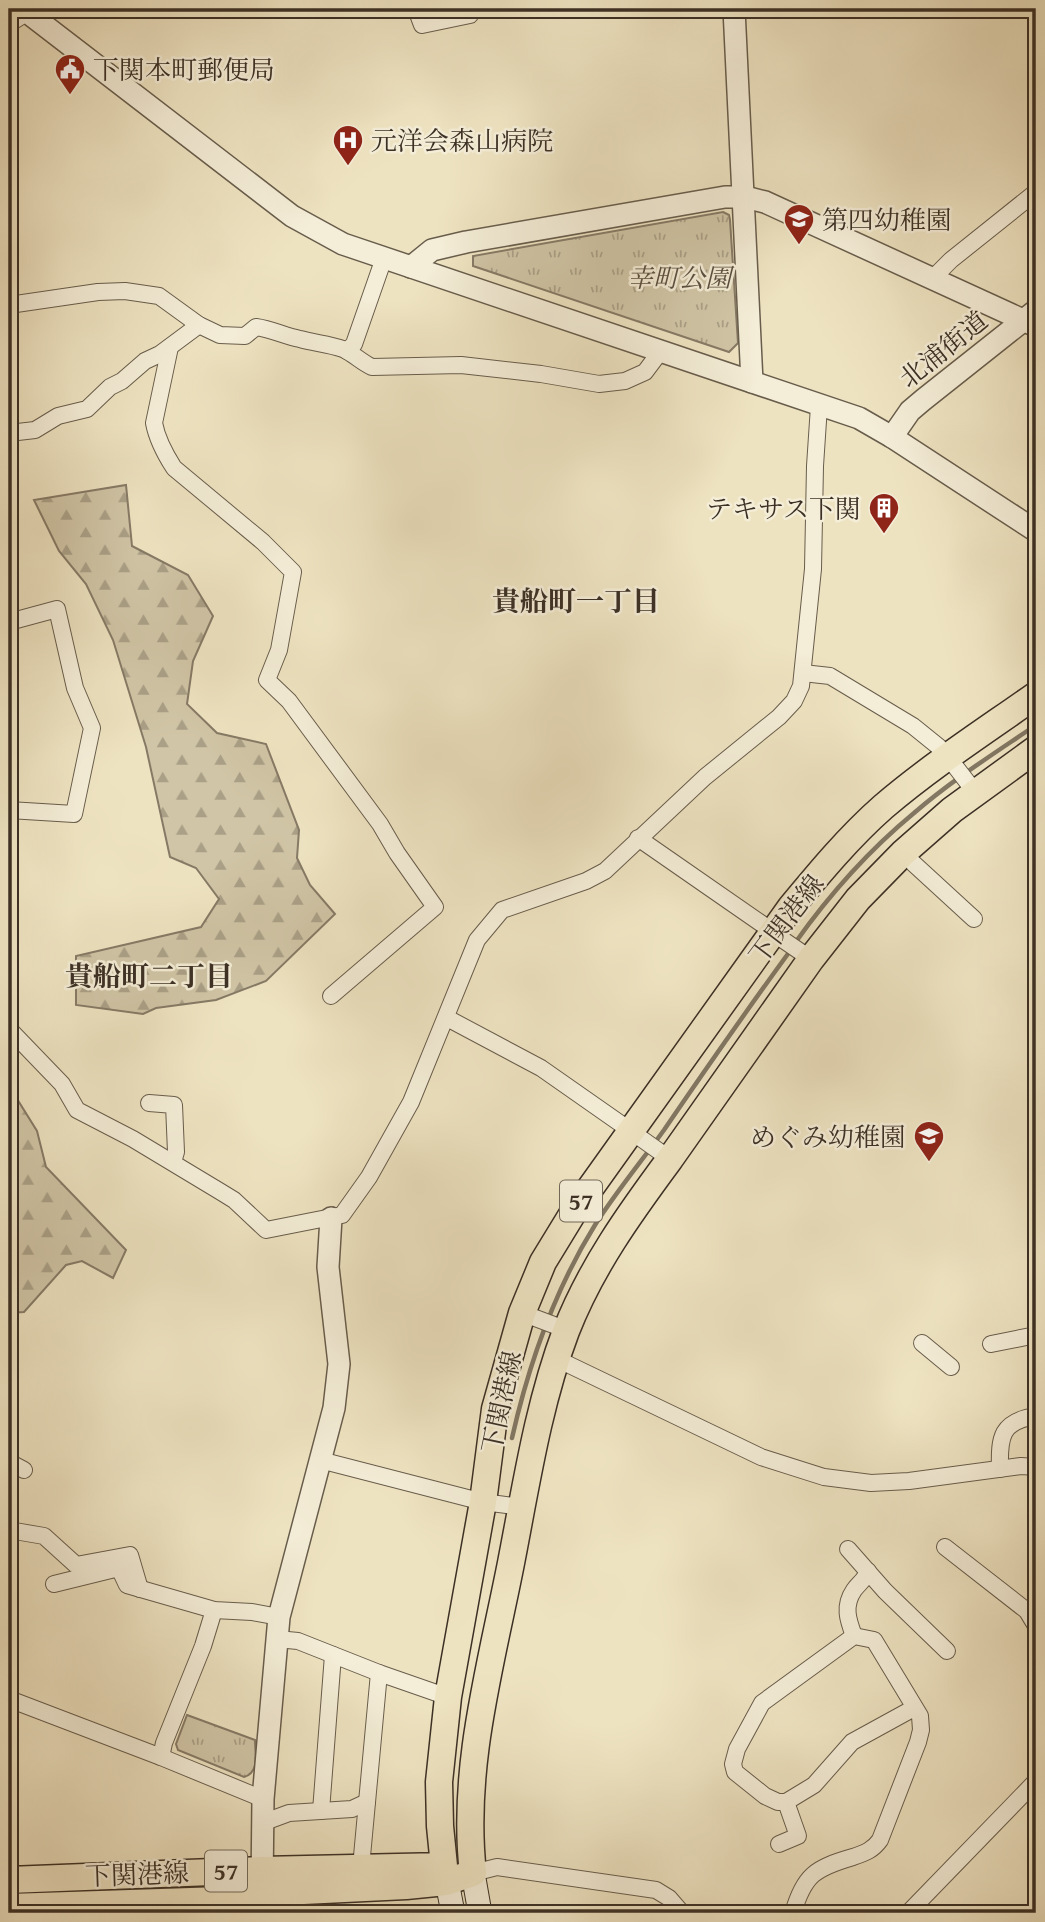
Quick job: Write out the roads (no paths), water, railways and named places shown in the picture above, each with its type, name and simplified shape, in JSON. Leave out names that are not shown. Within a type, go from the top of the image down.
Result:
[{"type":"main road","name":"下関港線","points":[[445,1874],[439,1782],[448,1697],[483,1502],[500,1387],[529,1316],[543,1262],[576,1208],[798,898],[858,831],[910,785],[1036,695]]},
{"type":"main road","name":"下関港線","points":[[9,1907],[221,1900],[361,1867],[445,1874],[474,1873],[470,1846],[475,1745],[540,1422],[557,1359],[561,1328],[606,1250],[667,1156],[807,956],[902,853],[972,788],[1036,749]]},
{"type":"main road","points":[[474,1873],[480,1913]]},
{"type":"main road","name":"下関港線","points":[[9,1880],[261,1892],[406,1886],[445,1874]]},
{"type":"main road","points":[[445,1874],[453,1913]]},
{"type":"street","points":[[416,9],[422,25],[470,15]]},
{"type":"street","points":[[734,9],[745,197],[751,382]]},
{"type":"street","points":[[9,24],[25,10],[292,216],[343,244],[859,418],[1036,531]]},
{"type":"street","points":[[933,278],[951,260],[1036,192]]},
{"type":"street","points":[[411,267],[432,250],[466,242],[725,197],[745,197],[765,202],[933,278],[1032,318]]},
{"type":"street","points":[[347,351],[354,344],[384,258]]},
{"type":"street","points":[[9,305],[98,292],[125,291],[159,296],[199,326],[220,335],[240,337],[256,327],[267,328],[296,339],[332,345],[372,367],[461,365],[599,384],[625,381],[645,372],[660,352]]},
{"type":"street","name":"北浦街道","points":[[892,437],[917,406],[1032,318]]},
{"type":"street","points":[[9,433],[35,430],[58,416],[87,409],[105,391],[122,381],[145,361],[199,326]]},
{"type":"street","points":[[170,347],[154,423],[156,435],[168,458],[174,468],[244,525],[293,572],[279,650],[267,680],[289,701],[380,824],[435,907],[331,996]]},
{"type":"street","points":[[9,1029],[62,1084],[77,1110],[173,1162],[234,1200],[266,1230],[342,1215],[375,1167],[411,1102],[477,940],[502,910],[593,878],[605,871],[711,772],[779,717],[794,701],[803,673],[813,569],[819,406]]},
{"type":"street","points":[[9,622],[57,609],[75,688],[92,728],[74,814],[9,810]]},
{"type":"street","points":[[803,673],[830,676],[914,726],[948,757],[972,788]]},
{"type":"street","points":[[638,838],[807,956]]},
{"type":"street","points":[[9,842],[9,852]]},
{"type":"street","points":[[913,863],[974,919]]},
{"type":"street","points":[[447,1018],[541,1068],[667,1156]]},
{"type":"street","points":[[149,1103],[174,1105],[176,1152],[173,1162]]},
{"type":"street","points":[[261,1892],[262,1799],[278,1628],[334,1408],[339,1364],[328,1267],[331,1218]]},
{"type":"street","points":[[529,1316],[561,1328]]},
{"type":"street","points":[[991,1344],[1036,1335]]},
{"type":"street","points":[[922,1343],[951,1367]]},
{"type":"street","points":[[557,1359],[761,1457],[824,1477],[850,1482],[884,1483],[1036,1467]]},
{"type":"street","points":[[1000,1469],[999,1444],[1003,1433],[1018,1420],[1036,1416]]},
{"type":"street","points":[[320,1460],[483,1502],[522,1507]]},
{"type":"street","points":[[9,1462],[24,1470]]},
{"type":"street","points":[[9,1530],[44,1536],[76,1564],[130,1555],[140,1589]]},
{"type":"street","points":[[945,1547],[1027,1611],[1036,1626]]},
{"type":"street","points":[[849,1549],[947,1651]]},
{"type":"street","points":[[54,1584],[119,1568],[127,1585],[214,1610],[252,1612],[298,1641],[379,1674],[448,1697]]},
{"type":"street","points":[[854,1636],[847,1607],[854,1590],[865,1579],[868,1571]]},
{"type":"street","points":[[161,1757],[214,1610]]},
{"type":"street","points":[[793,1913],[798,1894],[808,1877],[817,1870],[874,1849],[880,1840],[921,1730],[920,1716],[874,1640],[854,1636],[762,1703],[737,1749],[733,1763],[735,1772],[765,1796],[778,1802],[786,1802],[814,1785],[852,1742],[914,1707]]},
{"type":"street","points":[[321,1811],[334,1656]]},
{"type":"street","points":[[361,1867],[379,1674]]},
{"type":"street","points":[[9,1699],[262,1799]]},
{"type":"street","points":[[908,1913],[1036,1781]]},
{"type":"street","points":[[262,1823],[289,1813],[352,1809],[367,1802]]},
{"type":"street","points":[[779,1844],[799,1836],[786,1802]]},
{"type":"street","points":[[474,1873],[497,1867],[656,1890],[669,1898],[682,1913]]},
{"type":"waterway","points":[[795,943],[850,874],[897,828],[958,778],[1036,725]]},
{"type":"waterway","points":[[512,1438],[526,1382],[544,1328],[580,1250],[611,1201],[790,951]]},
{"type":"place","name":"下関本町郵便局","points":[[70,96]]},
{"type":"place","name":"元洋会森山病院","points":[[348,167]]},
{"type":"place","name":"第四幼稚園","points":[[799,246]]},
{"type":"place","name":"テキサス下関","points":[[884,535]]},
{"type":"place","name":"めぐみ幼稚園","points":[[929,1163]]},
{"type":"district","name":"貴船町一丁目","points":[[576,600]]},
{"type":"district","name":"貴船町二丁目","points":[[149,975]]},
{"type":"park label","name":"幸町公園","points":[[679,277]]}]
